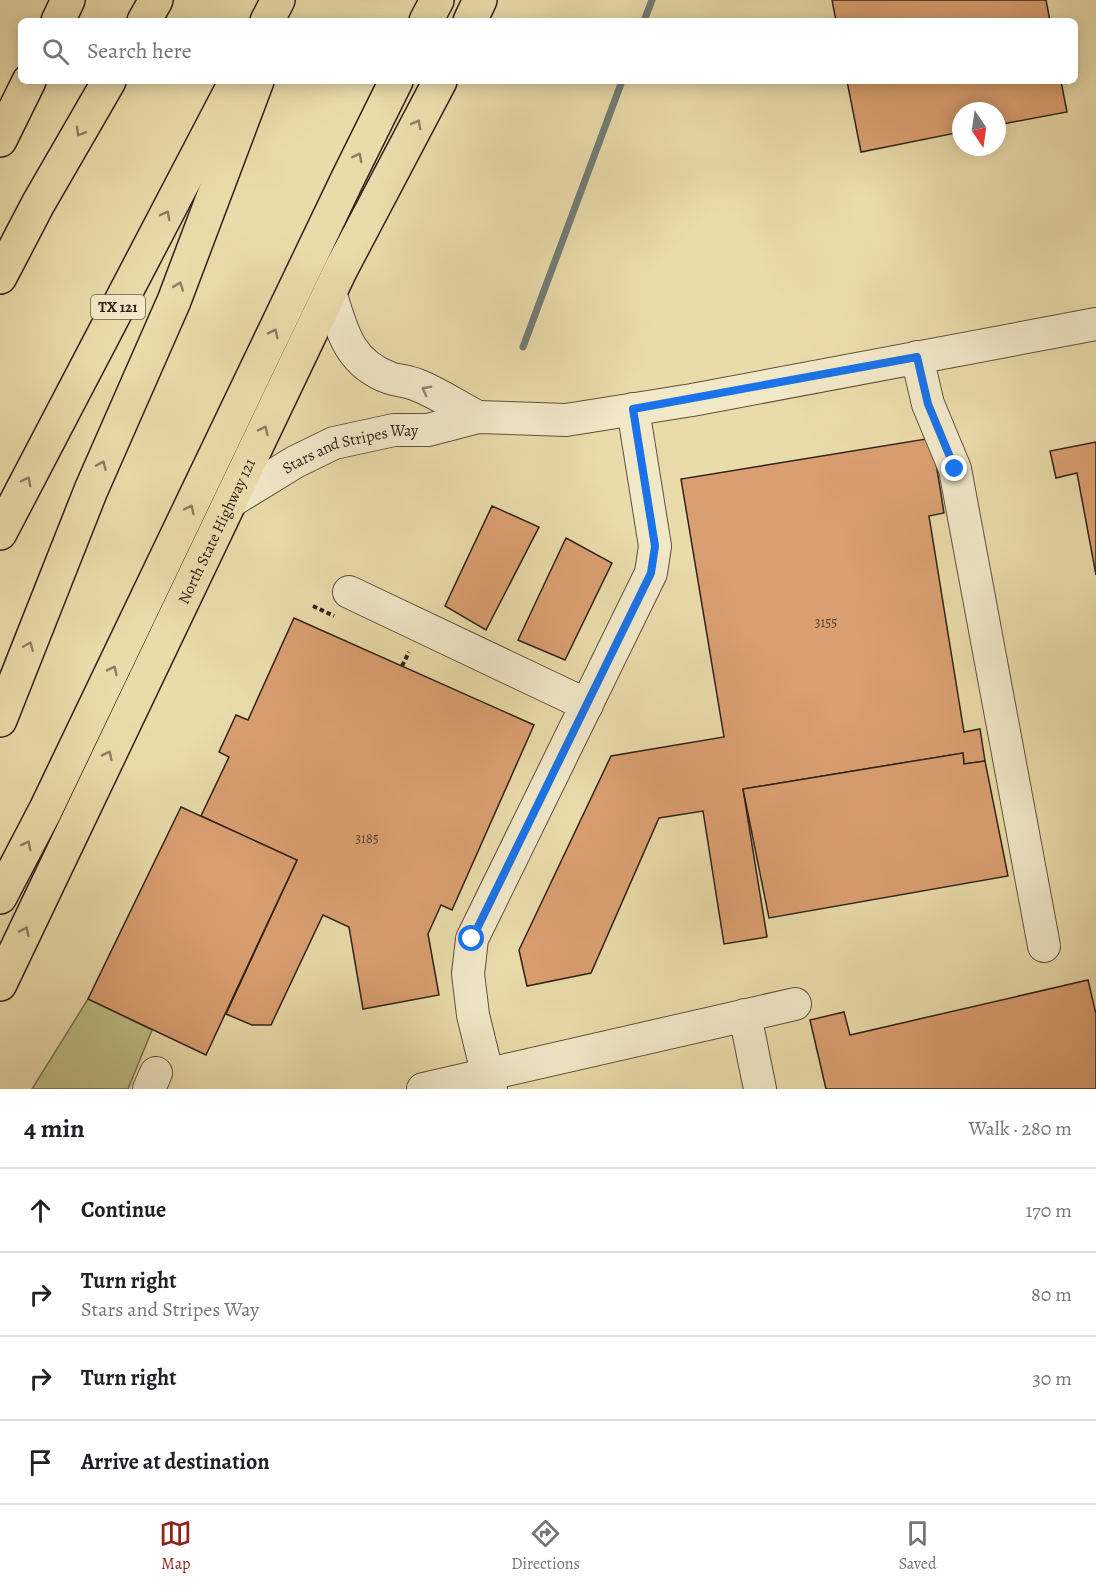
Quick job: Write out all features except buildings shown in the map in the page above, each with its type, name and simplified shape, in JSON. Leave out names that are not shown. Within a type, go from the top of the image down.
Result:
[{"type":"main road","points":[[59,18],[68,0]]},
{"type":"main road","points":[[146,18],[156,0]]},
{"type":"main road","points":[[269,18],[278,0]]},
{"type":"main road","points":[[280,18],[287,0]]},
{"type":"main road","points":[[428,18],[437,0]]},
{"type":"main road","points":[[471,18],[480,0]]},
{"type":"main road","points":[[0,140],[28,84]]},
{"type":"main road","points":[[0,277],[38,204],[107,84]]},
{"type":"main road","name":"TX 121","points":[[0,533],[234,84]]},
{"type":"main road","points":[[0,720],[91,490],[174,301],[256,84]]},
{"type":"main road","points":[[0,897],[46,809],[395,84]]},
{"type":"main road","name":"North State Highway 121","points":[[0,984],[330,292],[438,84]]},
{"type":"street","name":"Stars and Stripes Way","points":[[330,292],[342,331],[351,349],[363,364],[389,377],[416,384],[478,417]]},
{"type":"street","name":"Stars and Stripes Way","points":[[230,502],[295,462],[334,442],[394,430],[428,430],[478,417],[566,420],[1096,324]]},
{"type":"street","points":[[917,357],[928,404],[955,469],[1044,946]]},
{"type":"street","points":[[490,1082],[471,1005],[468,974],[472,939],[651,573],[655,546],[633,409]]},
{"type":"street","points":[[349,592],[586,705]]},
{"type":"street","points":[[423,1089],[490,1082],[795,1004]]},
{"type":"street","points":[[745,1015],[760,1089]]},
{"type":"path","points":[[402,666],[409,652]]},
{"type":"green space","points":[[88,999],[152,1030],[128,1089],[32,1089]]},
{"type":"waterway","points":[[645,18],[652,0]]},
{"type":"waterway","points":[[523,347],[621,84]]},
{"type":"route","points":[[472,939],[651,573],[655,546],[633,409],[693,400],[917,357],[928,404],[955,469]]}]
